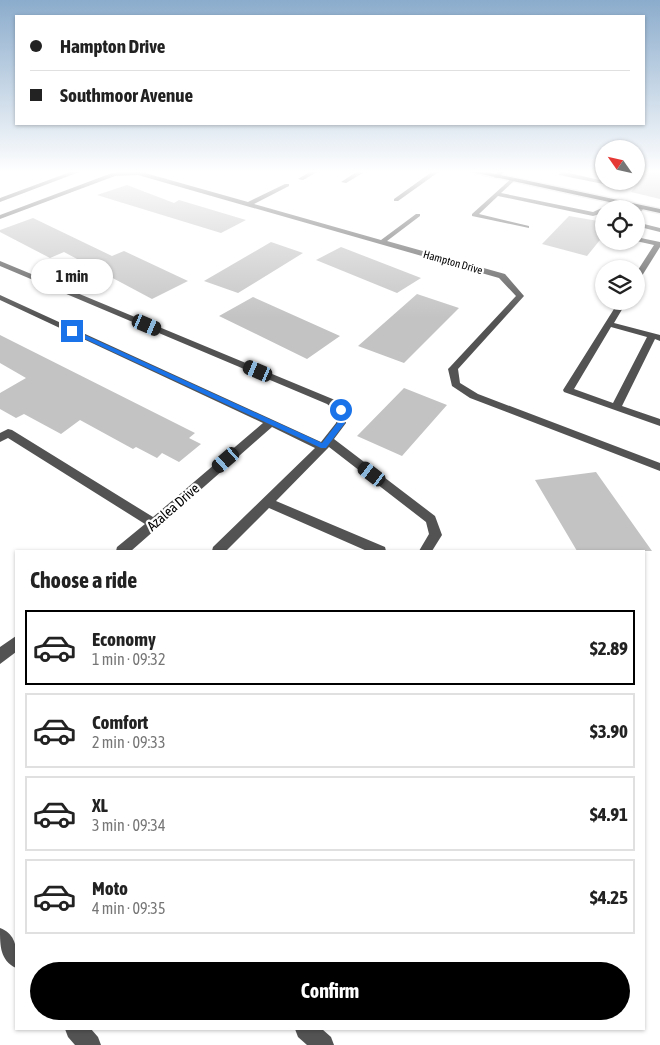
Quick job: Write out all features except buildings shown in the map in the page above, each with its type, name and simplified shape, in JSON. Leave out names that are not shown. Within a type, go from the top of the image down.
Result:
[{"type":"street","name":"Hampton Drive","points":[[304,220],[502,276],[520,296],[452,369],[455,384],[474,396],[660,467]]},
{"type":"street","points":[[382,242],[412,220]]},
{"type":"street","points":[[495,220],[527,227]]},
{"type":"street","points":[[645,226],[660,230]]},
{"type":"street","points":[[645,241],[659,244],[645,266]]},
{"type":"street","points":[[0,262],[331,402],[341,410],[342,423],[326,444],[219,550]]},
{"type":"street","points":[[0,297],[270,423],[326,444],[431,519],[436,535],[426,550]]},
{"type":"street","points":[[618,310],[568,390],[660,422]]},
{"type":"street","points":[[609,324],[656,337],[616,407]]},
{"type":"street","name":"Azalea Drive","points":[[123,550],[270,423]]},
{"type":"street","points":[[0,438],[8,433],[154,523]]},
{"type":"street","points":[[268,502],[378,550]]},
{"type":"street","points":[[0,657],[15,644]]},
{"type":"street","points":[[0,938],[15,957]]},
{"type":"street","points":[[77,1030],[90,1045]]},
{"type":"route","points":[[72,331],[323,447],[342,423],[341,410]]}]
